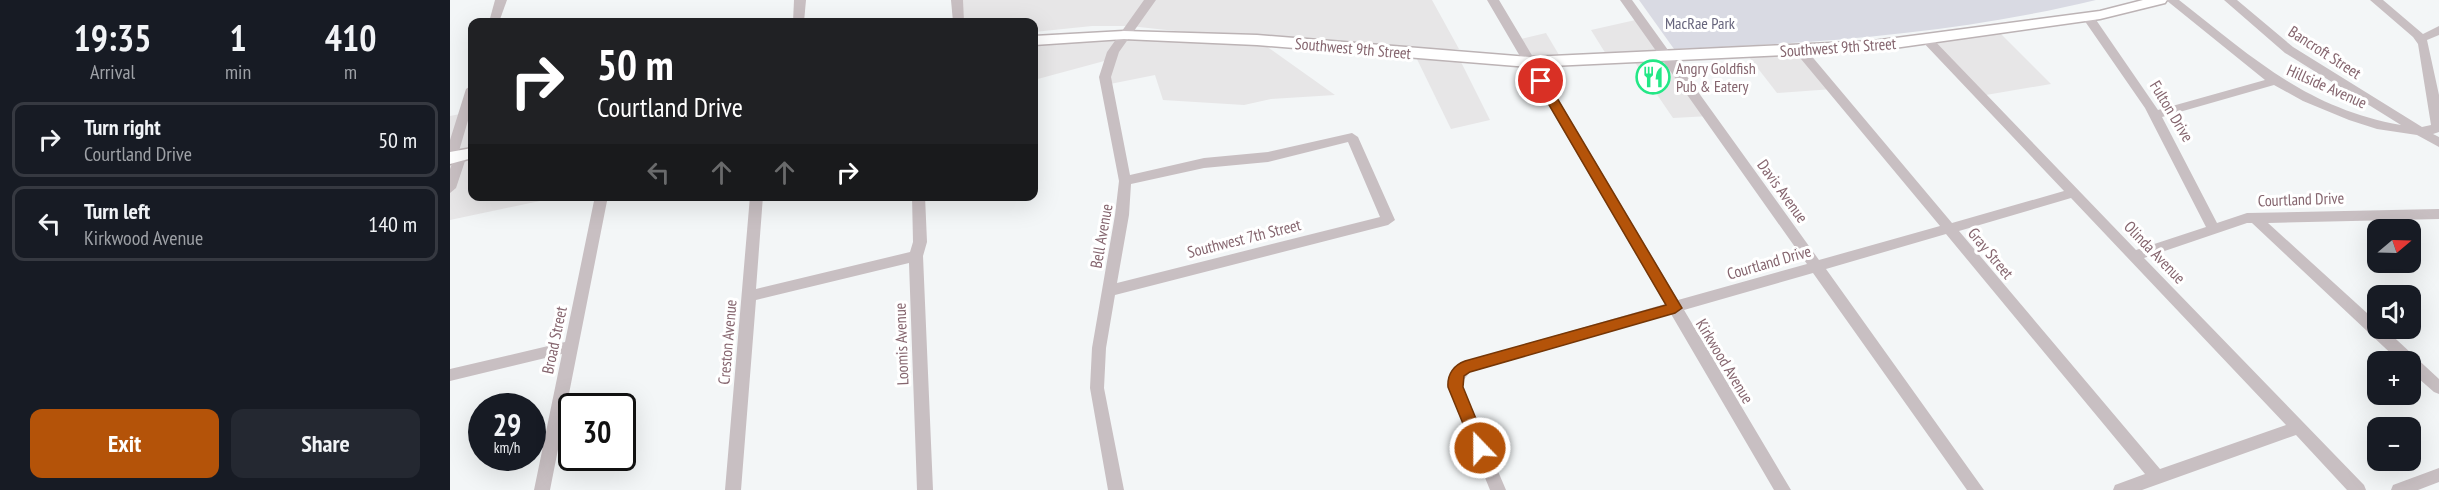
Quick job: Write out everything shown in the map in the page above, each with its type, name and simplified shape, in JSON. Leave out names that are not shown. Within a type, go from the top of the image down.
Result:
[{"type":"main road","name":"Southwest 9th Street","points":[[2022,24],[2120,0]]},
{"type":"main road","name":"Southwest 9th Street","points":[[1038,32],[1092,26],[1530,62],[1873,46],[2022,24],[2088,17],[2160,0]]},
{"type":"main road","name":"Southwest 9th Street","points":[[1038,41],[1127,30]]},
{"type":"street","points":[[495,18],[501,0]]},
{"type":"street","points":[[800,0],[800,18]]},
{"type":"street","points":[[957,0],[959,18]]},
{"type":"street","name":"Bell Avenue","points":[[1116,490],[1097,388],[1099,348],[1122,215],[1125,182],[1105,85],[1109,60],[1127,30],[1150,0]]},
{"type":"street","name":"Kirkwood Avenue","points":[[1493,0],[1783,490]]},
{"type":"street","name":"Davis Avenue","points":[[1626,0],[1976,490]]},
{"type":"street","name":"Hillside Avenue","points":[[2172,0],[2275,81],[2345,114],[2379,125],[2423,133]]},
{"type":"street","name":"Bancroft Street","points":[[2230,0],[2289,50],[2439,143]]},
{"type":"street","points":[[2376,0],[2421,39],[2433,58],[2438,123],[2435,129],[2423,133]]},
{"type":"street","name":"Fulton Drive","points":[[2088,17],[2155,115],[2214,229]]},
{"type":"street","points":[[2421,39],[2439,30]]},
{"type":"street","name":"Olinda Avenue","points":[[1926,39],[2358,490]]},
{"type":"street","name":"Gray Street","points":[[1800,50],[2157,477]]},
{"type":"street","points":[[2155,115],[2275,81]]},
{"type":"street","points":[[450,188],[468,110]]},
{"type":"street","name":"Southwest 7th Street","points":[[1109,291],[1388,220],[1352,137],[1268,157],[1204,163],[1125,182]]},
{"type":"street","name":"Courtland Drive","points":[[1498,490],[1455,387],[1455,380],[1459,372],[2073,193]]},
{"type":"street","name":"Broad Street","points":[[542,490],[601,201]]},
{"type":"street","name":"Creston Avenue","points":[[733,490],[757,201]]},
{"type":"street","name":"Loomis Avenue","points":[[918,201],[920,242],[916,256],[924,490]]},
{"type":"street","name":"Courtland Drive","points":[[2133,256],[2214,229],[2256,218],[2439,214]]},
{"type":"street","points":[[2256,218],[2398,351]]},
{"type":"street","points":[[749,296],[916,256]]},
{"type":"street","points":[[450,375],[572,346]]},
{"type":"street","points":[[2421,372],[2439,388]]},
{"type":"street","points":[[2121,490],[2298,428]]},
{"type":"street","points":[[2400,490],[2439,475]]},
{"type":"shaded area","points":[[957,0],[1432,0],[1459,49],[1369,50],[1259,41],[1335,95],[1271,99],[1244,105],[1163,100],[1155,75],[1105,85],[1108,60],[1038,79],[1038,41],[1059,38],[1248,39],[1130,26],[1092,26],[1038,32],[1038,18],[959,18]]},
{"type":"shaded area","points":[[1640,19],[1710,116],[1673,118],[1632,58],[1609,59],[1591,30]]},
{"type":"shaded area","points":[[1995,28],[2051,84],[1980,96],[1926,39]]},
{"type":"shaded area","points":[[1546,33],[1562,60],[1530,62],[1517,40]]},
{"type":"shaded area","points":[[1800,50],[1833,89],[1777,93],[1746,53]]},
{"type":"shaded area","points":[[1414,53],[1458,56],[1490,120],[1451,129]]},
{"type":"shaded area","points":[[465,113],[463,121],[468,120],[468,201],[540,201],[450,220],[450,116]]},
{"type":"green space","name":"MacRae Park","points":[[1639,0],[2096,0],[2043,12],[1938,29],[1834,40],[1674,49]]},
{"type":"place","name":"Angry Goldfish Pub & Eatery","points":[[1653,77]]},
{"type":"route","points":[[1480,448],[1455,387],[1455,380],[1465,367],[1675,308],[1541,81]]}]
